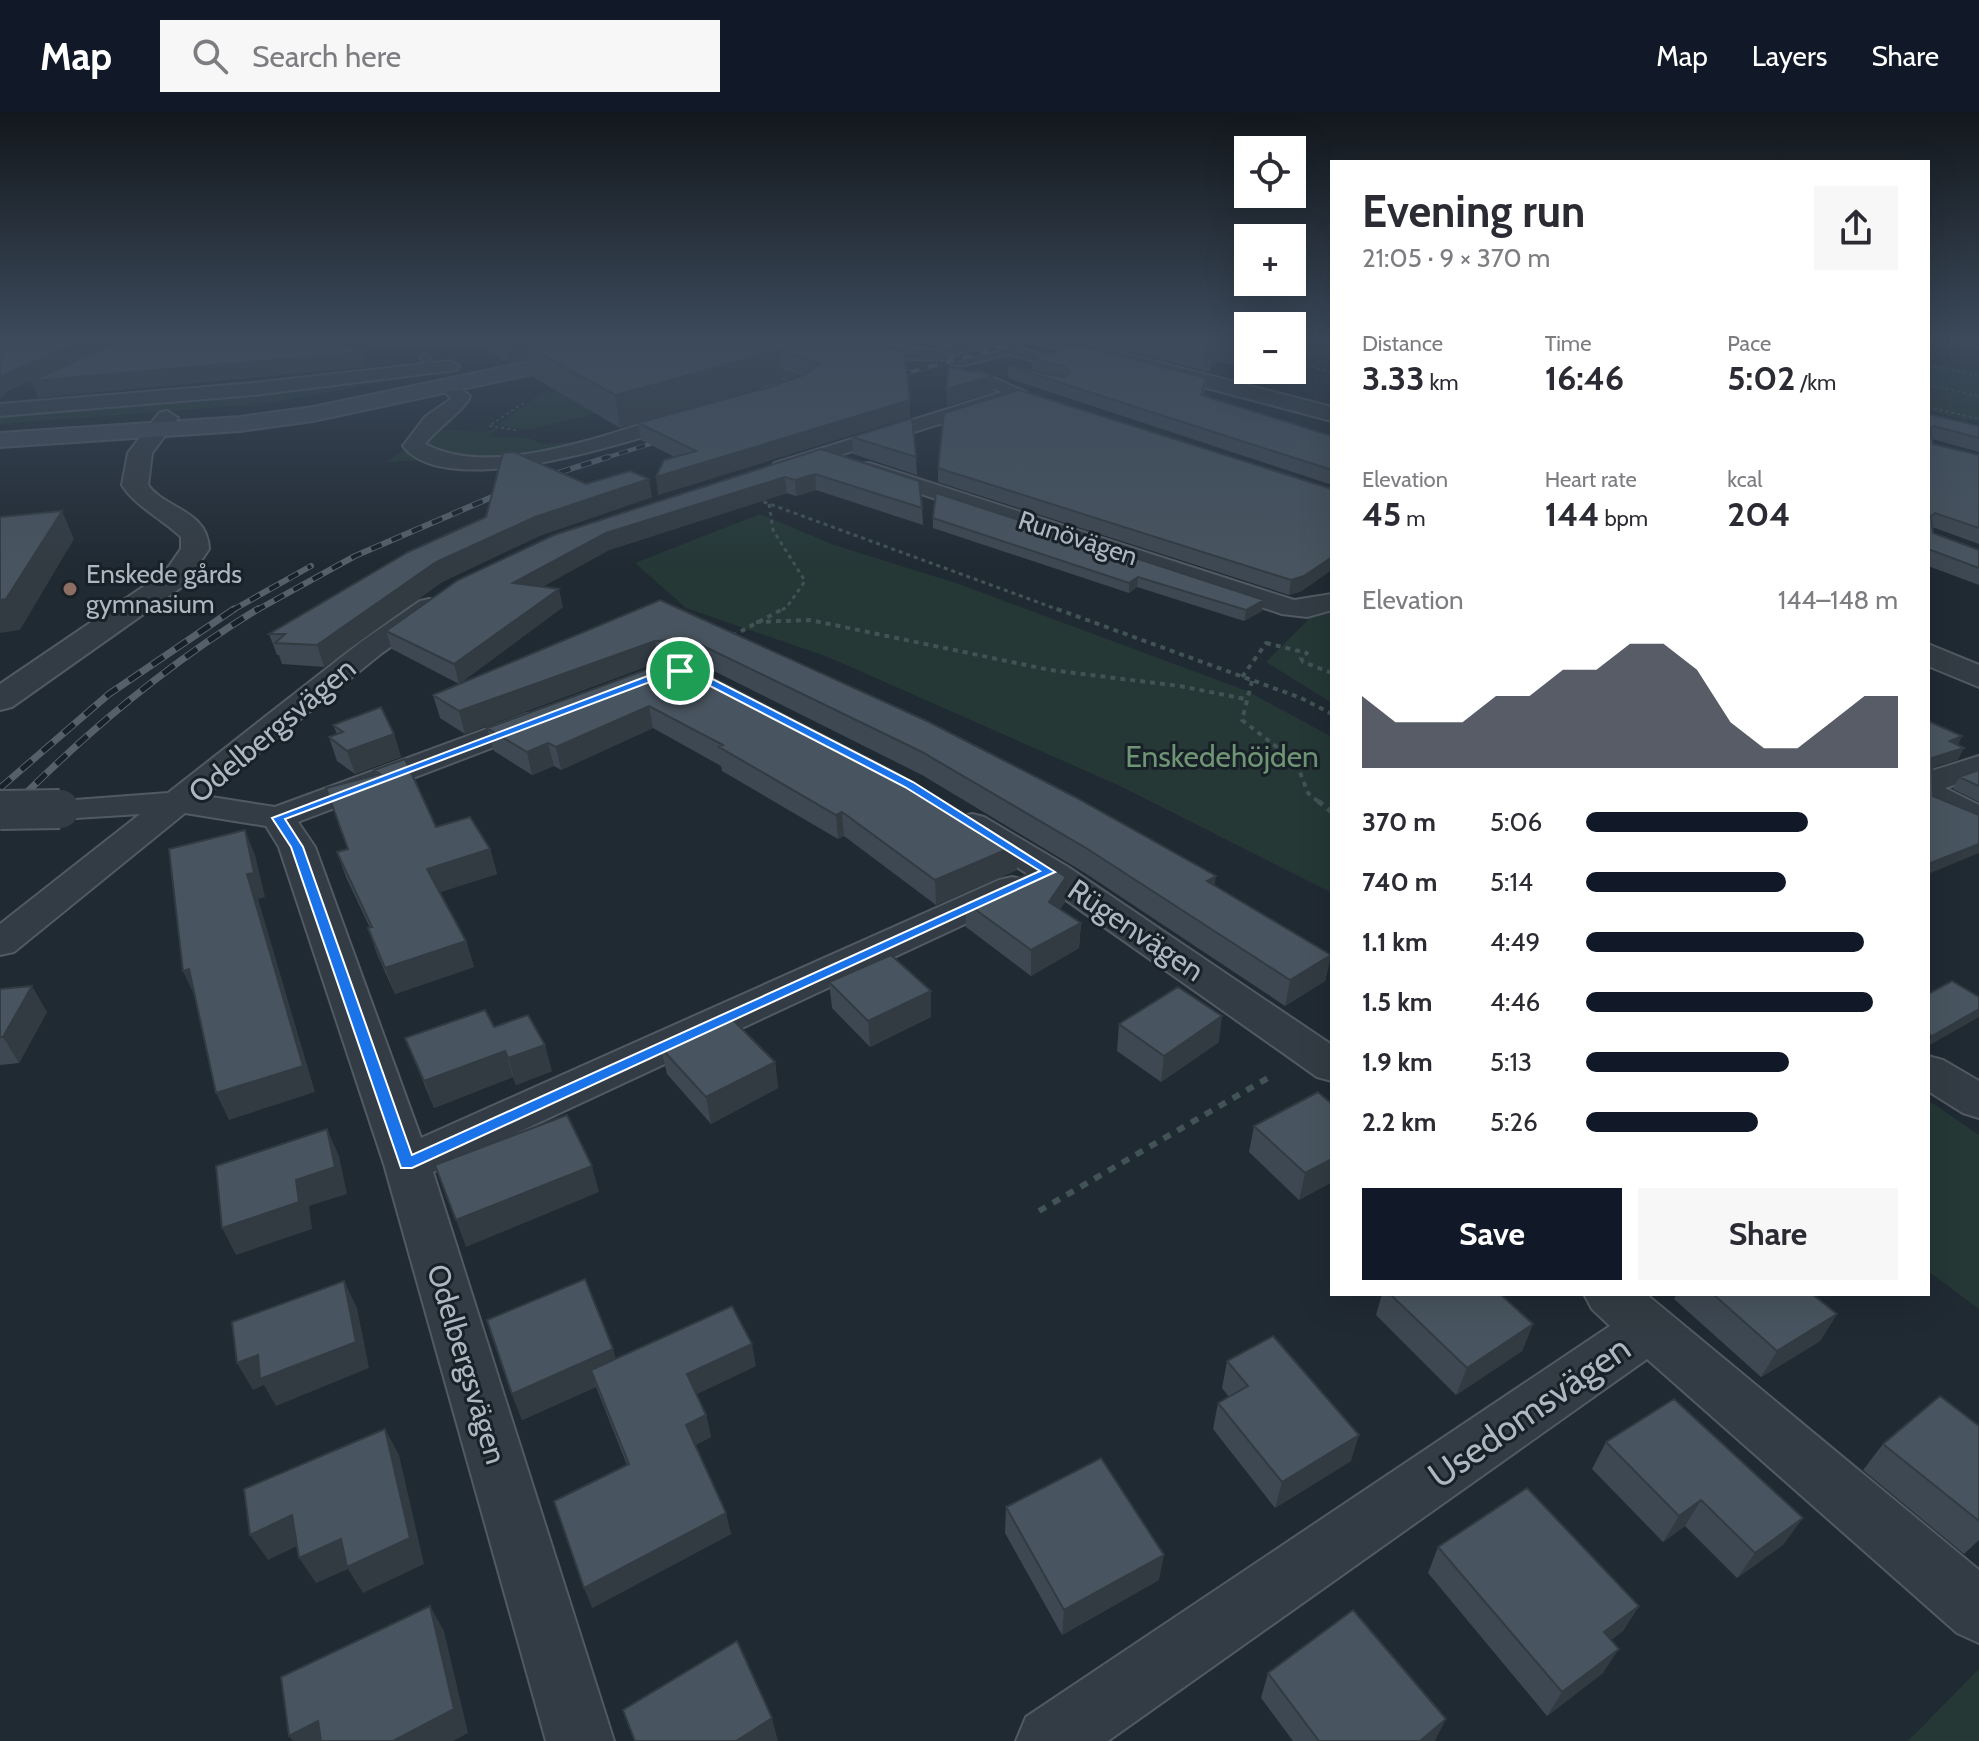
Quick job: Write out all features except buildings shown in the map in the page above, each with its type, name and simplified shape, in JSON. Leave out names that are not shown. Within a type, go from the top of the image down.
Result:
[{"type":"main road","points":[[0,429],[162,424],[218,414]]},
{"type":"main road","points":[[0,440],[162,424],[313,414]]},
{"type":"street","points":[[444,414],[419,434],[413,446],[420,452],[478,463],[516,462],[698,414]]},
{"type":"street","points":[[720,486],[962,414]]},
{"type":"street","points":[[0,700],[176,578],[195,549],[195,535],[167,509],[141,495],[135,485],[136,462],[162,424]]},
{"type":"street","name":"Runövägen","points":[[825,455],[1291,608],[1307,609],[1330,603]]},
{"type":"street","name":"Odelbergsvägen","points":[[180,802],[372,647],[452,590]]},
{"type":"street","points":[[1930,655],[1979,677]]},
{"type":"street","points":[[278,818],[568,709]]},
{"type":"street","points":[[1930,782],[1979,766]]},
{"type":"street","points":[[1930,793],[1979,819]]},
{"type":"street","points":[[0,810],[180,802]]},
{"type":"street","points":[[0,943],[52,899],[180,802]]},
{"type":"street","name":"Odelbergsvägen","points":[[180,802],[278,818],[297,847],[407,1164],[580,1741]]},
{"type":"street","name":"Rügenvägen","points":[[947,808],[1049,872],[1323,1058]]},
{"type":"street","points":[[407,1164],[1049,872]]},
{"type":"street","points":[[1930,1072],[1979,1102]]},
{"type":"street","name":"Usedomsvägen","points":[[1050,1741],[1630,1311],[1979,1611]]},
{"type":"path","points":[[1958,414],[1979,419]]},
{"type":"path","points":[[720,486],[1301,698],[1330,713]]},
{"type":"path","points":[[720,643],[787,607],[805,581],[773,530],[768,503]]},
{"type":"path","points":[[1242,677],[1291,608]]},
{"type":"path","points":[[756,622],[810,620],[1050,670],[1180,686],[1245,699]]},
{"type":"path","points":[[1266,643],[1307,653],[1301,658],[1303,662],[1330,672]]},
{"type":"path","points":[[1252,681],[1242,720],[1296,762],[1298,776],[1308,793],[1330,810]]},
{"type":"path","points":[[1039,1211],[1323,1058]]},
{"type":"green space","points":[[0,414],[131,414],[0,424]]},
{"type":"green space","points":[[512,414],[593,414],[528,430],[497,425]]},
{"type":"green space","points":[[1941,414],[1979,414],[1979,423]]},
{"type":"green space","points":[[449,421],[454,421],[442,430],[482,432],[499,428],[489,437],[528,438],[542,444],[587,441],[532,455],[386,462]]},
{"type":"green space","name":"Enskedehöjden","points":[[760,514],[834,545],[956,583],[1247,691],[1330,736],[1330,892],[1118,785],[828,657],[686,608],[635,563]]},
{"type":"green space","points":[[1330,611],[1330,702],[1266,662],[1313,615]]},
{"type":"green space","points":[[1930,1101],[1979,1135],[1979,1309],[1930,1272]]},
{"type":"green space","points":[[1979,1669],[1979,1741],[1908,1741]]},
{"type":"railway","points":[[602,459],[669,438]]},
{"type":"railway","points":[[539,479],[608,457]]},
{"type":"railway","points":[[255,611],[355,556],[513,488]]},
{"type":"railway","points":[[231,611],[311,566]]},
{"type":"railway","points":[[16,803],[131,698],[258,609]]},
{"type":"railway","points":[[0,788],[109,694],[231,611]]},
{"type":"railway","points":[[0,819],[16,803]]},
{"type":"place","name":"Enskede gårds gymnasium","points":[[70,589]]},
{"type":"route","points":[[670,671],[680,671],[693,673],[909,785],[1049,872],[407,1164],[297,847],[278,818],[670,671]]}]
